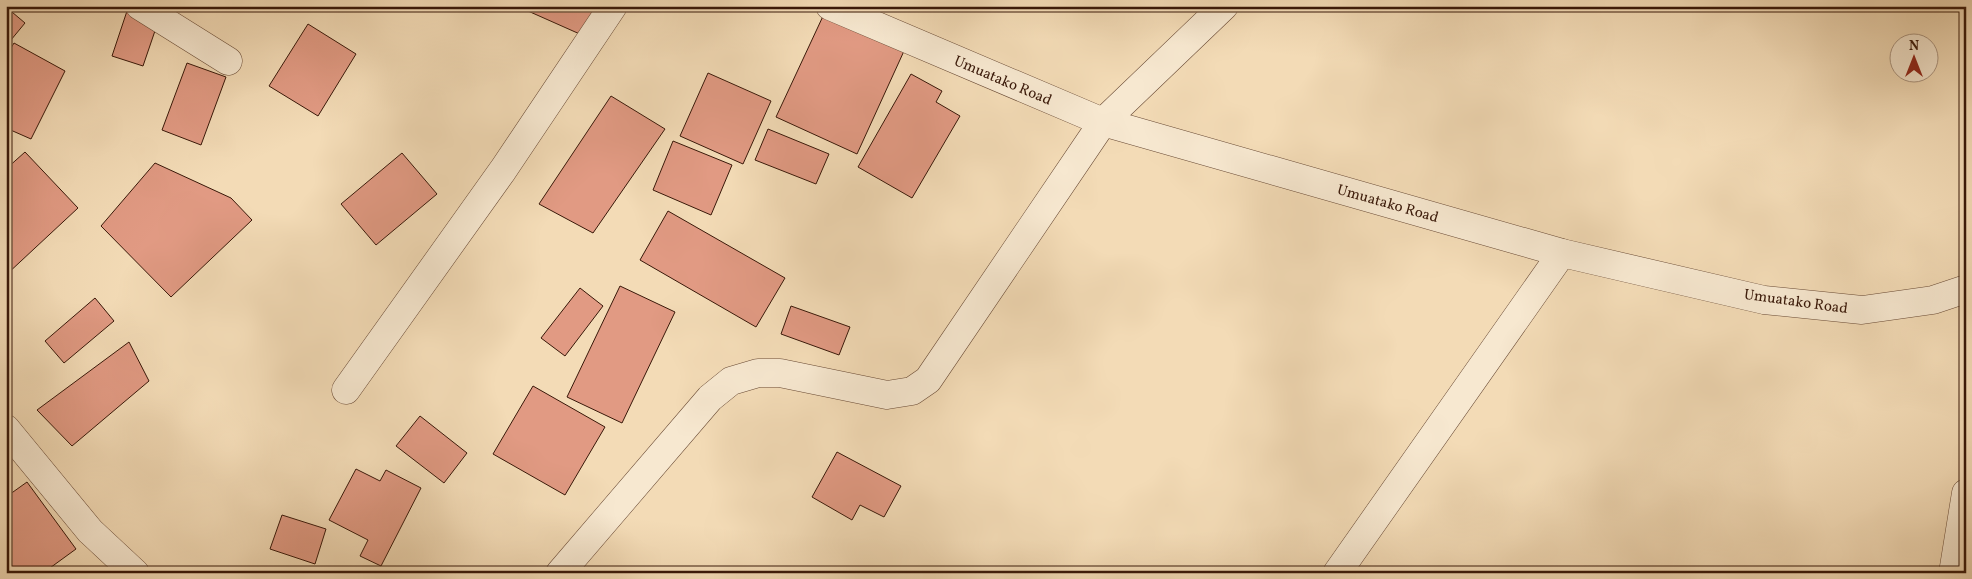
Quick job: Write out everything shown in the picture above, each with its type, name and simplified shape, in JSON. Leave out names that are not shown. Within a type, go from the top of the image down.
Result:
[{"type":"street","points":[[140,6],[228,61]]},
{"type":"street","points":[[346,390],[503,170],[613,6]]},
{"type":"street","name":"Umuatako Road","points":[[830,6],[1103,122],[1562,253],[1764,300],[1862,310],[1933,300],[1966,289]]},
{"type":"street","points":[[560,573],[710,398],[731,381],[758,374],[780,374],[887,395],[912,391],[928,380],[1103,122],[1224,6]]},
{"type":"street","points":[[1337,573],[1562,253]]},
{"type":"street","points":[[6,429],[90,531],[135,573]]},
{"type":"street","points":[[1953,573],[1966,493]]},
{"type":"building","points":[[531,6],[595,6],[582,35],[528,11]]},
{"type":"building","points":[[6,7],[25,23],[6,46]]},
{"type":"building","points":[[127,11],[158,22],[143,66],[112,56]]},
{"type":"building","points":[[824,14],[904,51],[857,154],[776,117]]},
{"type":"building","points":[[308,24],[356,54],[318,116],[269,86]]},
{"type":"building","points":[[14,43],[65,71],[31,139],[6,128],[6,56]]},
{"type":"building","points":[[187,63],[226,77],[201,145],[162,130]]},
{"type":"building","points":[[708,73],[771,101],[743,164],[680,136]]},
{"type":"building","points":[[911,74],[942,91],[936,102],[960,116],[912,198],[858,167]]},
{"type":"building","points":[[611,96],[665,129],[593,233],[539,204]]},
{"type":"building","points":[[768,129],[829,154],[816,184],[755,160]]},
{"type":"building","points":[[673,141],[732,165],[711,215],[653,190]]},
{"type":"building","points":[[25,152],[78,208],[6,275],[6,169]]},
{"type":"building","points":[[402,153],[437,194],[376,245],[341,204]]},
{"type":"building","points":[[155,163],[231,198],[252,220],[171,297],[101,226]]},
{"type":"building","points":[[668,211],[785,278],[756,327],[640,260]]},
{"type":"building","points":[[620,286],[675,312],[622,423],[567,397]]},
{"type":"building","points":[[580,288],[603,306],[565,356],[541,338]]},
{"type":"building","points":[[95,298],[114,321],[64,363],[45,341]]},
{"type":"building","points":[[791,306],[850,327],[839,355],[781,334]]},
{"type":"building","points":[[129,342],[149,381],[72,446],[37,410]]},
{"type":"building","points":[[533,386],[605,427],[565,495],[493,454]]},
{"type":"building","points":[[420,416],[467,453],[444,483],[396,446]]},
{"type":"building","points":[[837,452],[901,486],[884,517],[860,505],[852,520],[812,497]]},
{"type":"building","points":[[356,469],[380,481],[386,470],[421,488],[381,566],[360,556],[368,540],[329,520]]},
{"type":"building","points":[[27,482],[76,549],[43,573],[6,573],[6,497]]},
{"type":"building","points":[[282,515],[326,529],[315,564],[270,549]]}]
